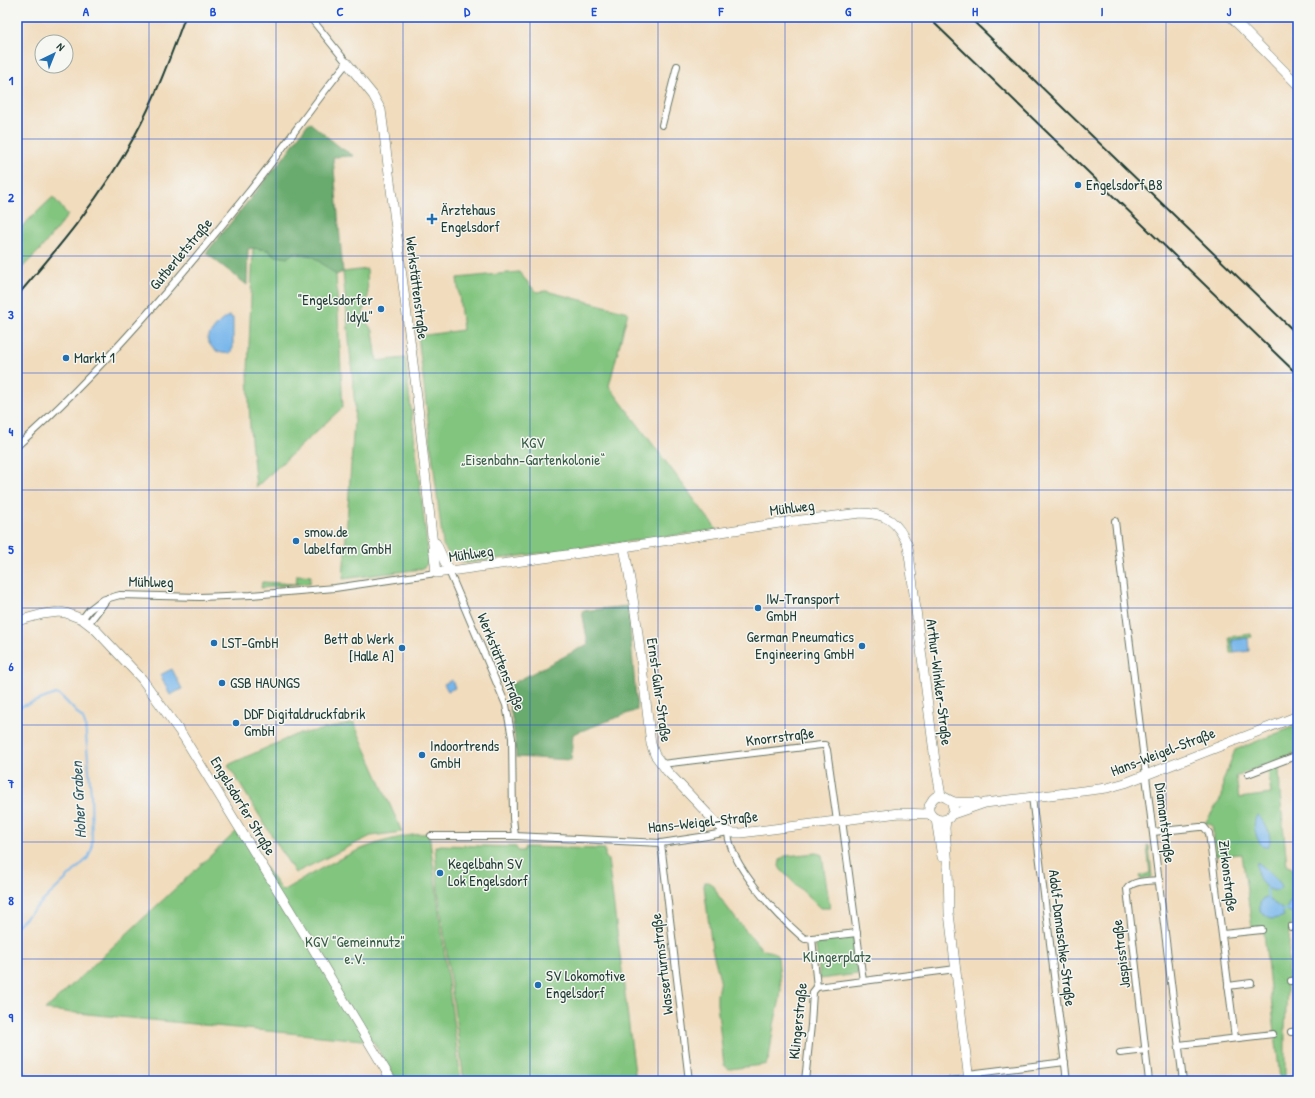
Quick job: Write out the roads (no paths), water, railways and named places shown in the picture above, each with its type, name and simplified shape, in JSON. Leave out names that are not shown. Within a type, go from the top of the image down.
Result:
[{"type":"street","points":[[310,17],[346,63]]},
{"type":"street","points":[[1231,17],[1298,85]]},
{"type":"street","name":"Gutberletstraße","points":[[17,446],[68,398],[153,306],[248,193],[346,63]]},
{"type":"street","name":"Werkstättenstraße","points":[[346,63],[373,95],[381,110],[432,528],[436,573]]},
{"type":"street","points":[[662,124],[677,66]]},
{"type":"street","name":"Mühlweg","points":[[85,622],[108,598],[120,595],[200,597],[251,595],[335,588],[624,547],[743,528],[861,513],[872,513],[882,516],[894,523],[902,532],[908,546],[911,571]]},
{"type":"street","name":"Diamantstraße","points":[[1115,521],[1183,1081]]},
{"type":"street","name":"Werkstättenstraße","points":[[432,528],[437,546],[506,705],[512,738],[513,818],[515,836]]},
{"type":"street","name":"Ernst-Guhr-Straße","points":[[624,547],[628,566],[651,744],[655,755],[720,826],[728,832]]},
{"type":"street","name":"Arthur-Winkler-Straße","points":[[911,571],[935,761],[941,796]]},
{"type":"street","name":"Engelsdorfer Straße","points":[[17,622],[42,614],[59,612],[85,622],[142,679],[183,736],[298,923],[392,1081]]},
{"type":"street","name":"Hans-Weigel-Straße","points":[[949,817],[985,804],[1107,788],[1125,783],[1298,716]]},
{"type":"street","name":"Knorrstraße","points":[[662,764],[821,744],[825,745],[839,820]]},
{"type":"street","points":[[1248,774],[1298,755]]},
{"type":"street","points":[[948,900],[948,868],[945,828],[954,806],[948,798],[941,796],[934,798],[930,803],[929,809],[934,817],[948,900],[969,1078]]},
{"type":"street","name":"Adolf-Damaschke-Straße","points":[[1032,797],[1067,1081]]},
{"type":"street","name":"Hans-Weigel-Straße","points":[[951,801],[985,804]]},
{"type":"street","name":"Hans-Weigel-Straße","points":[[431,836],[515,836],[661,843],[728,832],[741,833],[905,813],[927,806],[930,803]]},
{"type":"street","name":"Hans-Weigel-Straße","points":[[905,813],[934,817]]},
{"type":"street","points":[[934,817],[942,821],[949,817]]},
{"type":"street","points":[[839,820],[864,980]]},
{"type":"street","name":"Zirkonstraße","points":[[1153,832],[1204,827],[1209,833],[1223,934],[1234,1038]]},
{"type":"street","points":[[728,832],[728,838],[733,853],[748,876],[768,903],[801,936],[805,939],[856,933]]},
{"type":"street","name":"Wasserturmstraße","points":[[661,843],[689,1081]]},
{"type":"street","name":"Jaspisstraße","points":[[1149,1081],[1127,888],[1134,883],[1159,880]]},
{"type":"street","name":"Zirkonstraße","points":[[1223,934],[1262,930]]},
{"type":"street","name":"Klingerstraße","points":[[805,1081],[813,992],[817,987],[812,938]]},
{"type":"street","points":[[817,987],[956,969]]},
{"type":"street","points":[[1291,981],[1298,980]]},
{"type":"street","points":[[1228,986],[1252,983]]},
{"type":"street","points":[[1291,1032],[1298,1031]]},
{"type":"street","points":[[1179,1045],[1273,1034]]},
{"type":"street","points":[[1120,1053],[1146,1050]]},
{"type":"street","points":[[947,1081],[1065,1062]]},
{"type":"street","points":[[1289,1081],[1298,1080]]},
{"type":"water","points":[[229,316],[233,318],[233,348],[230,353],[222,353],[210,345],[207,338],[220,322]]},
{"type":"water","points":[[1248,638],[1249,651],[1234,653],[1232,640]]},
{"type":"water","points":[[172,669],[182,689],[170,695],[160,675]]},
{"type":"water","points":[[452,680],[455,688],[448,691],[444,684]]},
{"type":"water","points":[[1257,815],[1263,821],[1268,830],[1270,843],[1268,847],[1263,847],[1256,836],[1254,823]]},
{"type":"water","points":[[1257,862],[1271,873],[1280,883],[1282,886],[1278,891],[1264,886],[1261,882],[1257,872]]},
{"type":"water","points":[[1298,897],[1298,913],[1289,913],[1287,907],[1290,902]]},
{"type":"water","points":[[1266,898],[1281,908],[1284,916],[1271,919],[1260,911],[1260,903]]},
{"type":"waterway","name":"Hoher Graben","points":[[17,708],[56,694],[61,696],[83,719],[85,724],[91,794],[92,848],[88,858],[17,926]]},
{"type":"waterway","points":[[1267,888],[1268,899]]},
{"type":"waterway","points":[[1282,911],[1288,909]]},
{"type":"waterway","name":"Hoher Graben","points":[[17,1063],[31,1081]]},
{"type":"railway","points":[[17,296],[80,220],[122,159],[142,123],[168,63],[185,17]]},
{"type":"railway","points":[[928,17],[1298,375]]},
{"type":"railway","points":[[969,17],[1298,335]]},
{"type":"place","name":"Engelsdorf B8","points":[[1078,185]]},
{"type":"place","name":"Ärztehaus Engelsdorf","points":[[432,219]]},
{"type":"place","name":"\"Engelsdorfer Idyll\"","points":[[381,309]]},
{"type":"place","name":"Markt 1","points":[[66,358]]},
{"type":"place","name":"smow.de labelfarm GmbH","points":[[296,541]]},
{"type":"place","name":"IW-Transport GmbH","points":[[758,608]]},
{"type":"place","name":"LST-GmbH","points":[[214,643]]},
{"type":"place","name":"German Pneumatics Engineering GmbH","points":[[862,646]]},
{"type":"place","name":"Bett ab Werk [Halle A]","points":[[402,648]]},
{"type":"place","name":"GSB HAUNGS","points":[[222,683]]},
{"type":"place","name":"DDF Digitaldruckfabrik GmbH","points":[[236,723]]},
{"type":"place","name":"Indoortrends GmbH","points":[[422,755]]},
{"type":"place","name":"Kegelbahn SV Lok Engelsdorf","points":[[440,873]]},
{"type":"place","name":"SV Lokomotive Engelsdorf","points":[[538,985]]},
{"type":"park label","name":"KGV „Eisenbahn-Gartenkolonie“","points":[[533,452]]},
{"type":"park label","name":"KGV \"Gemeinnutz\" e.V.","points":[[355,950]]},
{"type":"park label","name":"Klingerplatz","points":[[837,957]]}]
